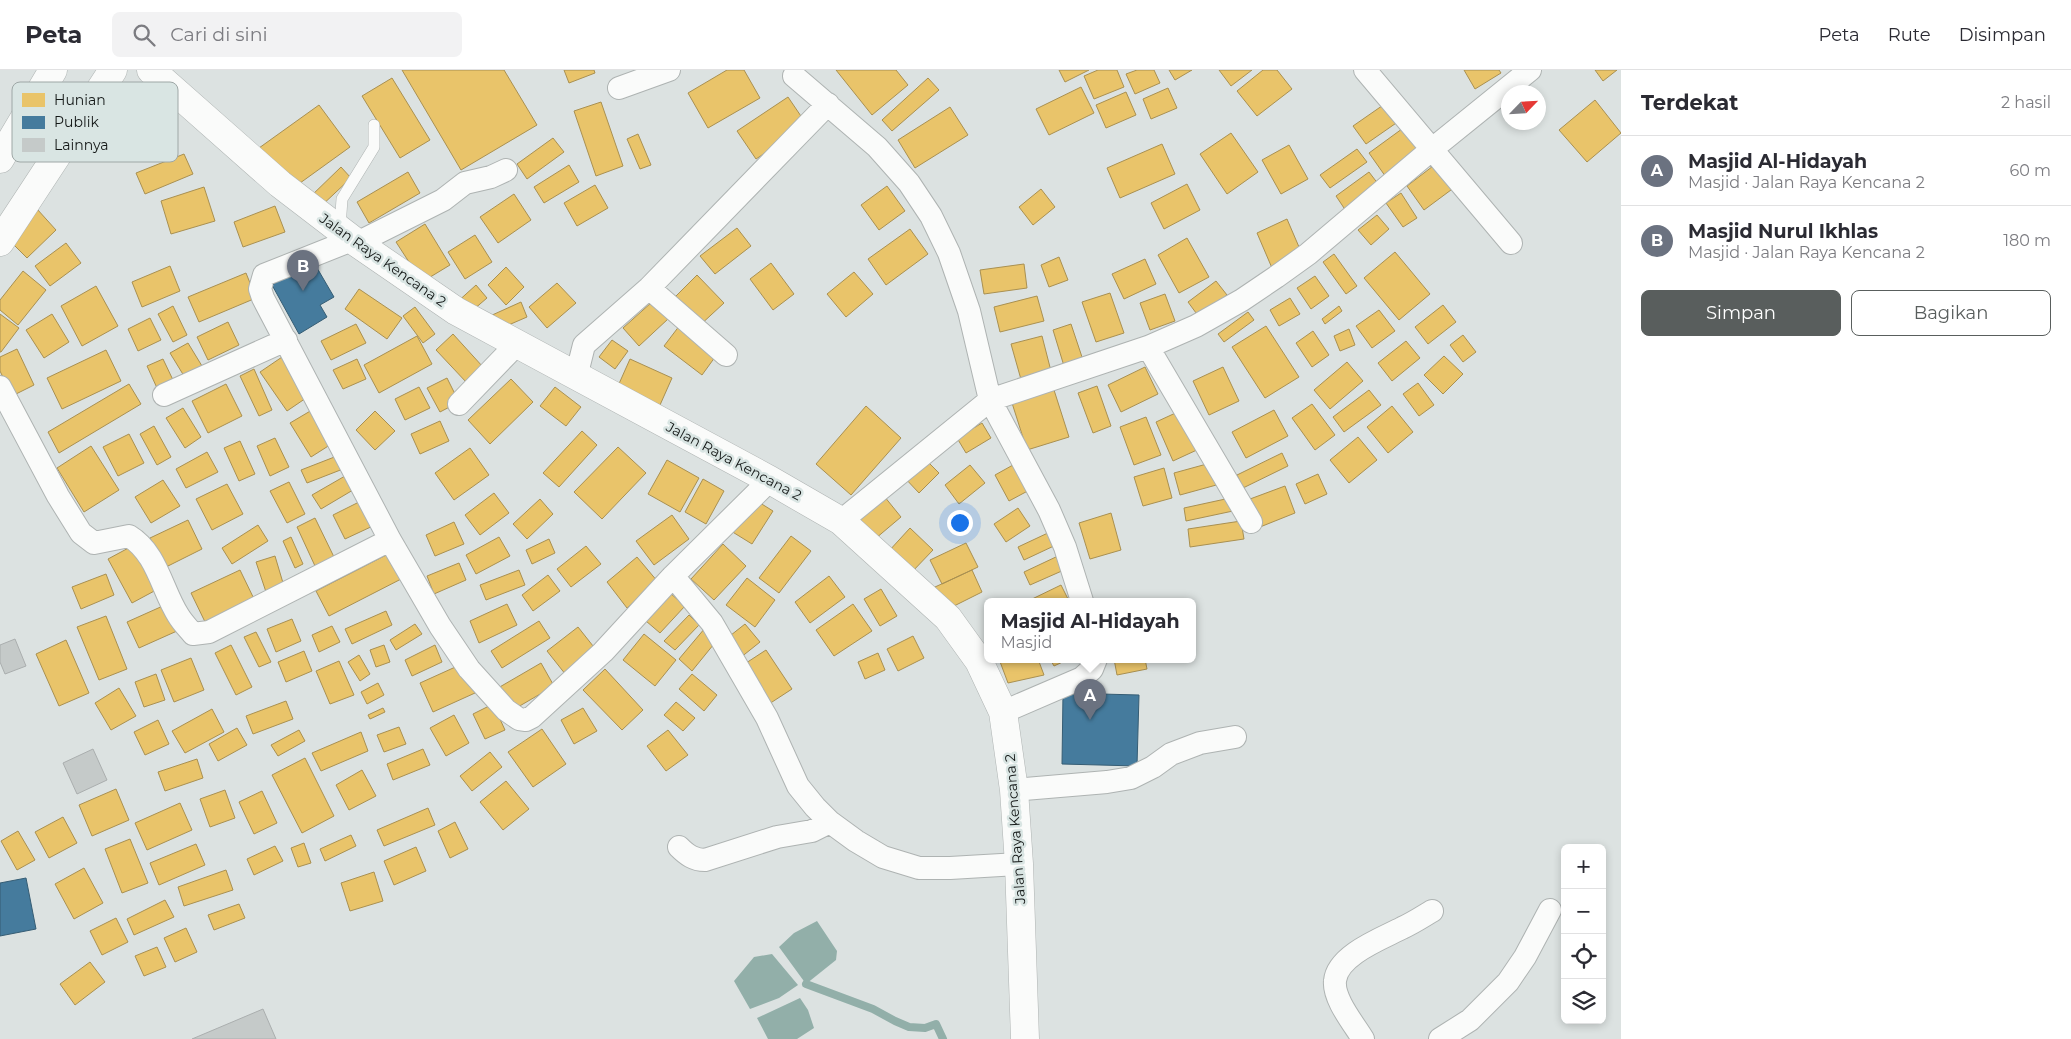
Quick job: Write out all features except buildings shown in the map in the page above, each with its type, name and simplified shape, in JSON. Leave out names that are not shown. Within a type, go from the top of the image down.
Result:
[{"type":"main road","points":[[33,82],[41,70]]},
{"type":"main road","points":[[46,82],[53,70]]},
{"type":"main road","points":[[83,82],[90,70]]},
{"type":"main road","points":[[105,82],[113,70]]},
{"type":"main road","name":"Jalan Raya Kencana 2","points":[[151,70],[165,82]]},
{"type":"main road","name":"Jalan Raya Kencana 2","points":[[178,94],[280,184],[350,238],[456,311],[516,345],[770,480],[841,521],[948,618],[979,661],[1003,712],[1014,790],[1019,864],[1025,1039]]},
{"type":"main road","points":[[0,134],[12,115]]},
{"type":"main road","points":[[0,159],[12,139]]},
{"type":"main road","points":[[0,222],[36,162]]},
{"type":"main road","points":[[0,242],[53,162]]},
{"type":"street","points":[[619,88],[669,70]]},
{"type":"street","points":[[1365,70],[1511,243]]},
{"type":"street","points":[[841,521],[990,400],[1148,347],[1196,326],[1242,300],[1308,254],[1431,150],[1530,70]]},
{"type":"street","points":[[791,72],[877,147],[909,183],[931,216],[948,253],[969,312],[990,400],[1049,510],[1065,547],[1081,598]]},
{"type":"street","points":[[576,377],[584,345],[648,288],[828,104]]},
{"type":"street","points":[[506,170],[491,177],[465,183],[443,200],[264,275],[260,289],[390,540],[440,626],[464,662],[506,710],[519,720],[526,720],[532,717],[603,652],[673,576],[770,480]]},
{"type":"street","points":[[648,288],[726,355]]},
{"type":"street","points":[[164,395],[286,340]]},
{"type":"street","points":[[459,404],[516,345]]},
{"type":"street","points":[[1148,347],[1251,522]]},
{"type":"street","points":[[0,387],[58,496],[82,533],[94,543],[129,536],[138,541],[154,564],[178,615],[193,634],[209,632],[390,540]]},
{"type":"street","points":[[673,576],[712,623],[767,718],[798,786],[814,807],[830,822],[856,841],[883,857],[919,868],[1019,864]]},
{"type":"street","points":[[1003,712],[1082,678],[1092,669],[1094,663]]},
{"type":"street","points":[[1014,790],[1107,782],[1131,778],[1171,754],[1200,743],[1235,737]]},
{"type":"street","points":[[679,847],[688,856],[705,860],[777,837],[812,831],[830,822]]},
{"type":"street","points":[[1440,1039],[1470,1020],[1508,982],[1525,957],[1550,910]]},
{"type":"street","points":[[1363,1039],[1337,995],[1335,980],[1343,964],[1358,950],[1432,911]]},
{"type":"lane","points":[[350,238],[342,199],[374,147],[374,125]]},
{"type":"shaded area","points":[[817,921],[837,951],[836,960],[806,984],[779,947],[794,933]]},
{"type":"shaded area","points":[[772,954],[798,985],[779,998],[750,1009],[734,981],[754,957]]},
{"type":"shaded area","points":[[800,998],[808,1010],[814,1028],[797,1039],[768,1039],[757,1018]]},
{"type":"waterway","points":[[806,984],[873,1009],[909,1027],[925,1028],[936,1024],[943,1039]]},
{"type":"place","name":"Masjid Nurul Ikhlas","points":[[303,291]]},
{"type":"place","name":"Masjid Al-Hidayah","points":[[1090,720]]}]
